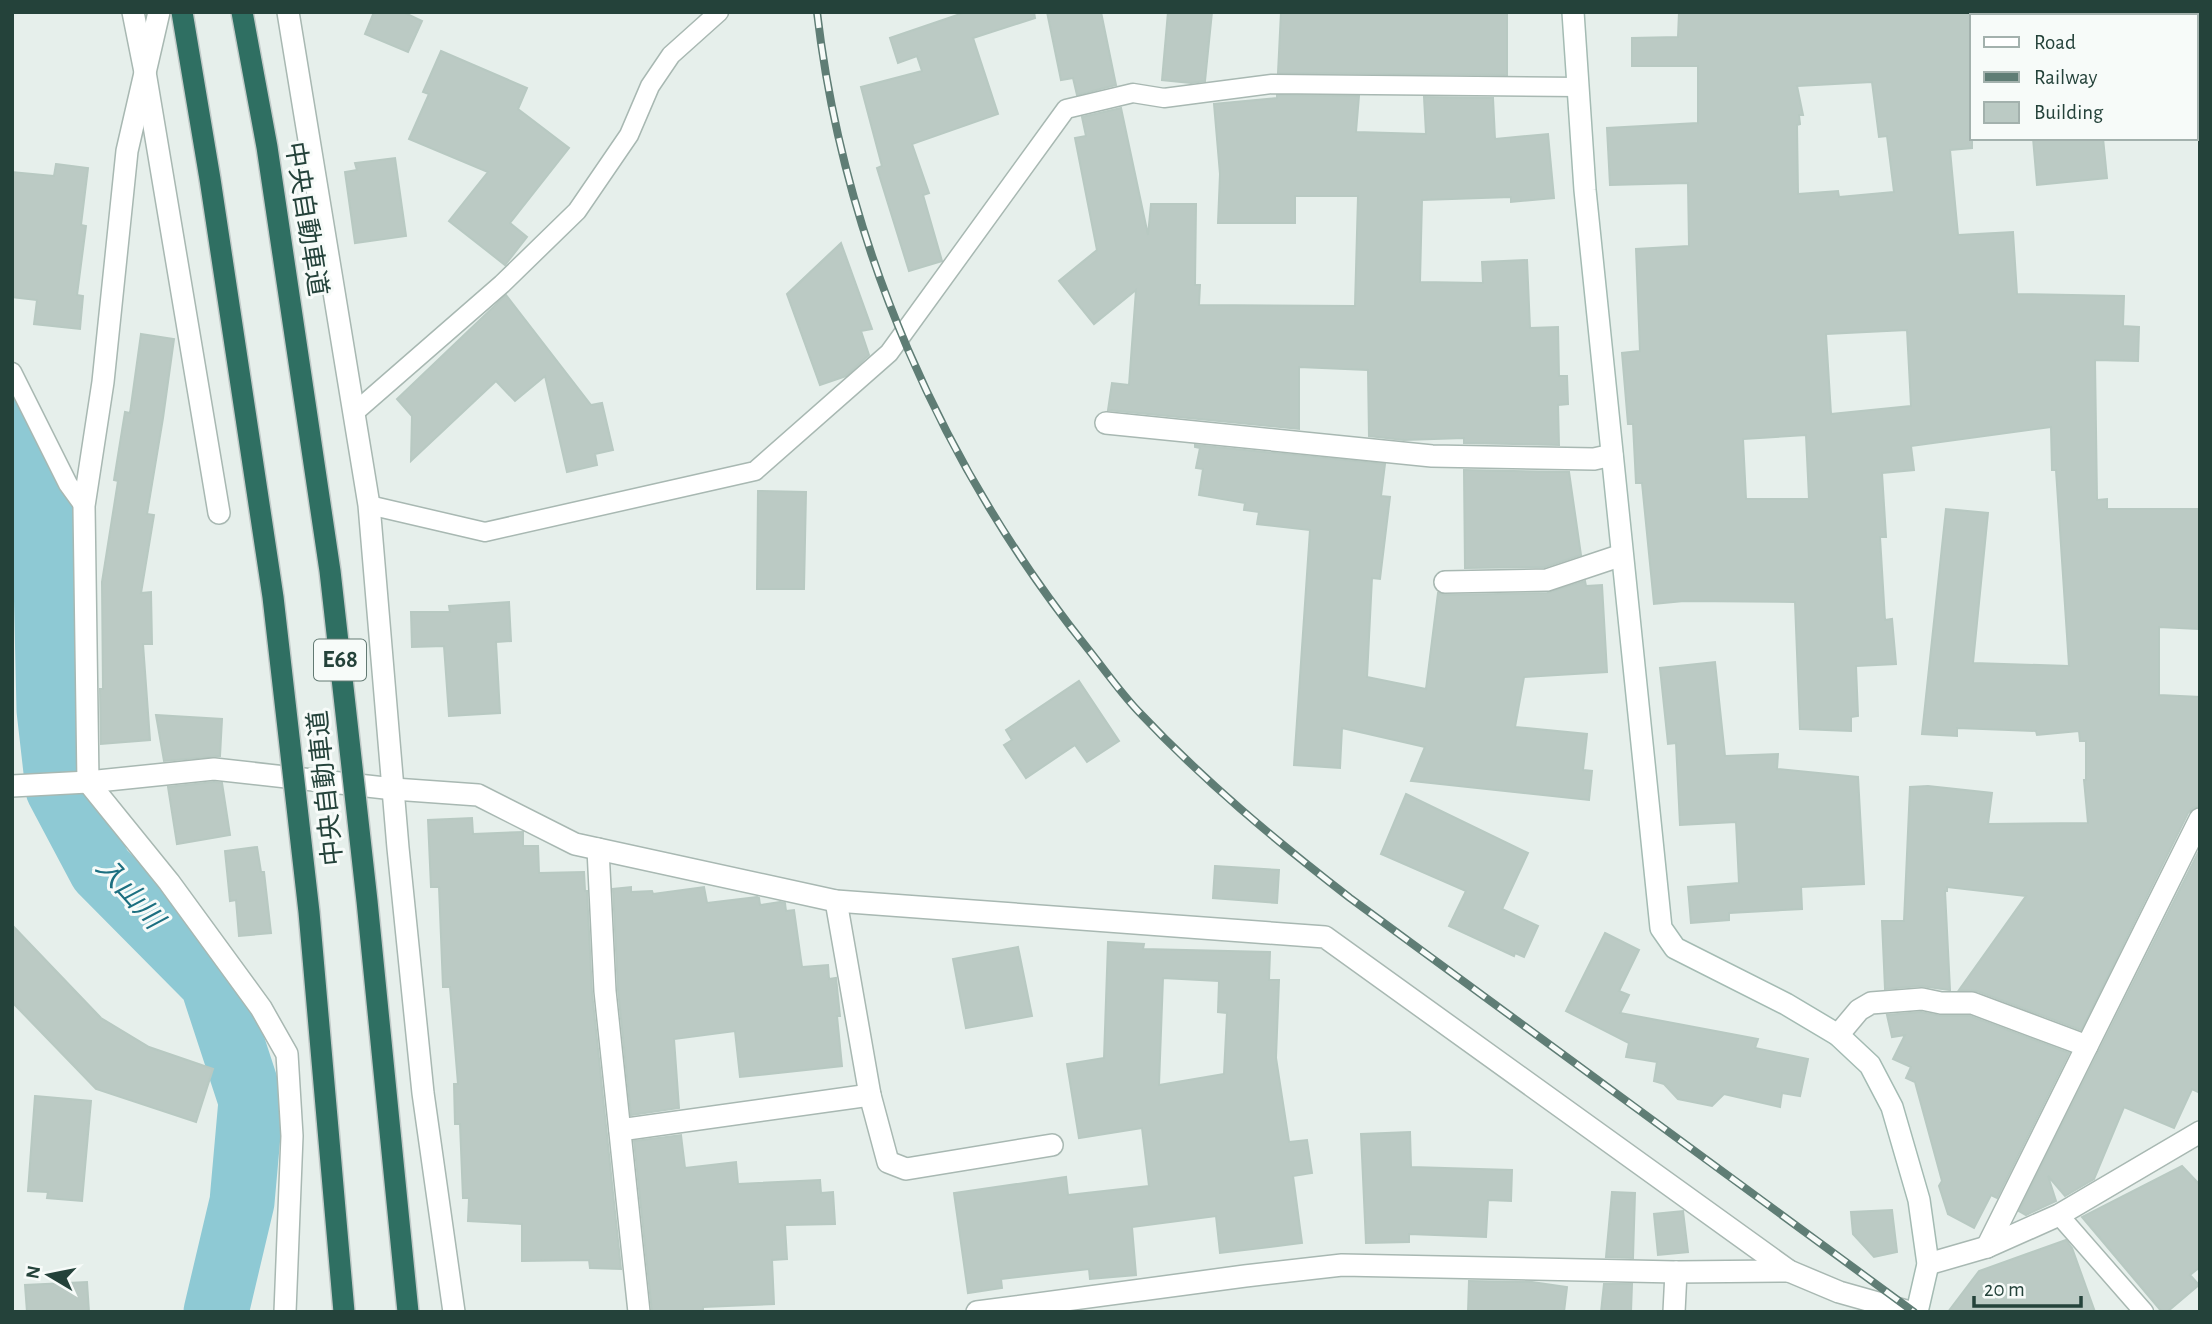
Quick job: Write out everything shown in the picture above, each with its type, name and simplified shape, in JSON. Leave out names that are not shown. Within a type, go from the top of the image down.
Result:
[{"type":"highway","name":"中央自動車道","points":[[182,12],[211,179],[274,597],[309,912],[344,1312]]},
{"type":"highway","name":"中央自動車道","points":[[242,12],[267,147],[330,571],[369,914],[408,1312]]},
{"type":"street","points":[[133,12],[219,513]]},
{"type":"street","points":[[159,12],[127,151],[103,382],[84,506],[81,782],[169,881],[261,1008],[287,1054],[292,1136],[285,1312]]},
{"type":"street","points":[[288,12],[369,505],[424,1093],[454,1312]]},
{"type":"street","points":[[1573,12],[1585,190],[1661,928],[1675,947],[1786,1004],[1838,1035],[1870,1065],[1892,1107],[1919,1200],[1928,1264],[1917,1312]]},
{"type":"street","points":[[1106,423],[1432,456],[1594,459],[1612,455]]},
{"type":"street","points":[[1445,582],[1547,580],[1622,555]]},
{"type":"street","points":[[12,786],[214,769],[478,796],[575,844],[836,901],[1325,937],[1789,1271],[1839,1292],[1910,1312]]},
{"type":"street","points":[[1987,1247],[2200,819]]},
{"type":"street","points":[[598,849],[605,991],[639,1312]]},
{"type":"street","points":[[836,901],[870,1095],[888,1162],[906,1170],[1052,1145]]},
{"type":"street","points":[[1838,1035],[1859,1010],[1871,1003],[1922,999],[1941,1003],[1972,1003],[2087,1046]]},
{"type":"street","points":[[620,1130],[870,1095]]},
{"type":"street","points":[[1928,1264],[1987,1247],[2059,1215],[2200,1132]]},
{"type":"street","points":[[976,1312],[1342,1265],[1676,1272],[1789,1271]]},
{"type":"street","points":[[1674,1312],[1676,1272]]},
{"type":"lane","points":[[355,412],[502,284],[577,211],[629,135],[650,86],[671,55],[719,12]]},
{"type":"lane","points":[[369,505],[485,532],[755,471],[889,353],[1066,109],[1133,93],[1164,99],[1272,84],[1578,87]]},
{"type":"lane","points":[[12,372],[68,484],[84,506]]},
{"type":"lane","points":[[2059,1215],[2144,1312]]},
{"type":"building","points":[[374,12],[403,12],[422,21],[408,52],[365,34]]},
{"type":"building","points":[[966,12],[1034,12],[1035,18],[973,38],[998,114],[912,144],[929,193],[923,195],[942,261],[909,271],[877,168],[882,166],[861,87],[922,71],[917,56],[898,63],[890,38]]},
{"type":"building","points":[[1047,12],[1101,12],[1116,85],[1077,95],[1073,78],[1061,80]]},
{"type":"building","points":[[1168,12],[1212,12],[1205,81],[1191,83],[1162,80]]},
{"type":"building","points":[[1281,12],[1507,12],[1507,75],[1278,73]]},
{"type":"building","points":[[1679,12],[1972,12],[1972,148],[1950,150],[1958,235],[2013,232],[2017,294],[2124,296],[2123,326],[2139,327],[2138,361],[2095,360],[2097,500],[2107,499],[2107,509],[2200,509],[2198,629],[2159,627],[2159,695],[2200,697],[2200,806],[2188,813],[2081,1030],[1977,991],[1959,990],[2026,896],[1947,887],[1945,891],[1950,990],[1921,986],[1885,989],[1882,921],[1904,921],[1910,787],[1928,786],[1992,793],[1988,824],[2088,823],[2084,780],[2086,741],[2080,741],[2079,731],[2037,735],[2036,731],[1957,728],[1957,736],[1922,734],[1946,509],[1988,513],[1973,663],[2069,666],[2056,470],[2052,470],[2051,427],[1911,446],[1914,470],[1882,473],[1886,537],[1880,537],[1885,620],[1892,619],[1896,664],[1856,666],[1858,716],[1851,717],[1851,731],[1800,729],[1795,602],[1684,601],[1654,604],[1642,483],[1636,483],[1633,424],[1628,424],[1622,353],[1640,351],[1636,249],[1689,246],[1688,183],[1610,185],[1607,128],[1698,123],[1698,66],[1632,66],[1632,38],[1678,37]],"holes":[[[1872,82],[1879,137],[1887,136],[1894,192],[1839,197],[1838,191],[1798,194],[1797,125],[1800,124],[1799,115],[1803,115],[1797,86]],[[1907,330],[1911,406],[1831,414],[1826,334]],[[1806,435],[1809,499],[1746,499],[1743,439]]]},
{"type":"building","points":[[441,51],[527,88],[518,109],[569,148],[510,223],[527,237],[505,265],[449,221],[488,172],[409,139],[429,94],[423,92]]},
{"type":"building","points":[[1277,95],[1359,96],[1356,132],[1426,134],[1424,97],[1493,98],[1495,139],[1548,134],[1554,198],[1511,202],[1511,197],[1422,200],[1420,282],[1483,283],[1482,262],[1527,260],[1530,328],[1558,327],[1559,376],[1567,376],[1568,404],[1558,405],[1559,445],[1464,443],[1464,438],[1404,440],[1369,436],[1368,370],[1299,367],[1299,429],[1108,410],[1112,383],[1129,385],[1136,290],[1094,324],[1059,281],[1097,250],[1075,138],[1086,136],[1082,117],[1121,108],[1148,235],[1151,204],[1196,204],[1195,285],[1200,285],[1199,305],[1355,306],[1358,196],[1295,196],[1295,223],[1218,223],[1220,174],[1214,104],[1277,98]]},
{"type":"building","points":[[2033,140],[2103,140],[2107,178],[2037,185]]},
{"type":"building","points":[[395,158],[406,236],[355,243],[345,172],[357,170],[355,163]]},
{"type":"building","points":[[56,164],[88,168],[81,225],[86,226],[77,295],[83,296],[80,329],[34,324],[37,300],[12,297],[12,172],[54,176]]},
{"type":"building","points":[[841,243],[872,329],[861,331],[869,355],[846,376],[820,385],[787,294]]},
{"type":"building","points":[[506,295],[591,405],[602,403],[613,450],[595,454],[597,465],[567,472],[545,376],[515,401],[496,381],[411,461],[412,416],[397,399]]},
{"type":"building","points":[[141,334],[174,339],[147,514],[154,515],[141,593],[151,592],[152,644],[143,644],[150,740],[101,744],[102,582],[118,481],[114,480],[125,412],[130,413]]},
{"type":"building","points":[[1195,445],[1385,464],[1381,496],[1390,497],[1380,579],[1372,578],[1367,677],[1426,689],[1438,593],[1547,593],[1585,581],[1586,586],[1602,585],[1607,672],[1524,677],[1515,727],[1587,734],[1583,770],[1592,771],[1589,800],[1411,781],[1425,747],[1342,728],[1340,768],[1294,765],[1310,530],[1257,524],[1259,512],[1244,510],[1245,503],[1199,495],[1203,469],[1196,468],[1200,448]]},
{"type":"building","points":[[1464,470],[1569,472],[1581,555],[1545,567],[1465,568]]},
{"type":"building","points":[[758,491],[806,492],[804,589],[757,589]]},
{"type":"building","points":[[509,602],[511,641],[496,642],[500,713],[449,716],[444,646],[412,647],[411,612],[450,612],[449,606]]},
{"type":"building","points":[[1715,662],[1725,756],[1778,754],[1777,769],[1858,777],[1864,884],[1801,887],[1802,909],[1729,913],[1729,920],[1691,923],[1688,887],[1739,883],[1736,822],[1680,825],[1676,743],[1668,744],[1660,668]]},
{"type":"building","points":[[1079,681],[1119,741],[1087,762],[1075,745],[1026,778],[1004,745],[1012,740],[1006,730]]},
{"type":"building","points":[[156,715],[222,719],[220,756],[164,761]]},
{"type":"building","points":[[222,783],[230,835],[177,844],[168,787]]},
{"type":"building","points":[[1406,794],[1528,853],[1502,909],[1538,926],[1524,957],[1515,953],[1514,956],[1449,926],[1466,891],[1381,854]]},
{"type":"building","points":[[472,818],[473,834],[523,832],[523,846],[538,846],[539,873],[584,872],[592,992],[621,1269],[590,1268],[589,1260],[522,1261],[522,1224],[468,1221],[469,1198],[463,1198],[460,1124],[455,1124],[454,1084],[458,1084],[450,987],[443,987],[439,887],[431,887],[428,820]]},
{"type":"building","points":[[257,847],[261,872],[264,872],[271,933],[239,936],[236,900],[230,901],[225,851]]},
{"type":"building","points":[[2200,849],[2200,1093],[2192,1089],[2174,1128],[2124,1107],[2094,1179],[2065,1196],[2048,1176],[2056,1201],[2026,1215],[2019,1211]]},
{"type":"building","points":[[1215,866],[1279,870],[1277,903],[1213,898]]},
{"type":"building","points":[[631,887],[631,892],[652,891],[653,894],[704,887],[707,903],[757,897],[760,905],[780,902],[785,903],[786,911],[794,910],[802,967],[828,965],[829,979],[836,978],[842,1066],[740,1077],[735,1031],[674,1039],[679,1108],[631,1115],[618,990],[613,889]]},
{"type":"building","points":[[12,925],[101,1018],[149,1047],[213,1069],[196,1122],[96,1089],[12,1002]]},
{"type":"building","points":[[1605,933],[1639,950],[1619,991],[1629,995],[1620,1013],[1758,1039],[1755,1048],[1808,1059],[1800,1096],[1782,1093],[1780,1107],[1724,1094],[1712,1106],[1678,1099],[1664,1084],[1654,1081],[1657,1062],[1626,1057],[1629,1043],[1566,1011]]},
{"type":"building","points":[[1108,942],[1144,944],[1143,949],[1270,952],[1269,980],[1279,980],[1276,1058],[1289,1142],[1307,1140],[1312,1173],[1293,1176],[1302,1243],[1220,1253],[1216,1216],[1132,1227],[1136,1275],[1090,1279],[1089,1269],[1001,1279],[1002,1288],[968,1293],[954,1193],[1066,1177],[1068,1195],[1149,1186],[1142,1128],[1079,1138],[1067,1064],[1104,1058]],"holes":[[[1163,978],[1219,981],[1218,1012],[1227,1013],[1224,1074],[1159,1085]]]},
{"type":"building","points":[[1018,947],[1032,1016],[966,1028],[953,959]]},
{"type":"building","points":[[1921,1012],[1941,1016],[1970,1016],[2069,1053],[1997,1198],[1991,1195],[1974,1228],[1948,1214],[1939,1186],[1942,1181],[1915,1082],[1906,1078],[1911,1067],[1893,1059],[1905,1035],[1892,1037],[1887,1015]]},
{"type":"building","points":[[35,1096],[91,1101],[82,1201],[47,1198],[48,1192],[28,1191]]},
{"type":"building","points":[[1410,1132],[1411,1167],[1512,1170],[1511,1201],[1488,1200],[1486,1237],[1409,1234],[1409,1242],[1366,1243],[1361,1134]]},
{"type":"building","points":[[681,1135],[685,1168],[736,1162],[738,1184],[820,1180],[821,1193],[833,1192],[835,1224],[785,1225],[787,1259],[772,1260],[774,1304],[703,1307],[703,1312],[652,1312],[634,1141]]},
{"type":"building","points":[[2182,1166],[2200,1185],[2200,1267],[2190,1275],[2199,1285],[2167,1312],[2162,1312],[2082,1217]]},
{"type":"building","points":[[1612,1192],[1635,1193],[1633,1258],[1606,1257]]},
{"type":"building","points":[[1892,1210],[1897,1252],[1874,1257],[1853,1234],[1851,1212]]},
{"type":"building","points":[[1683,1211],[1688,1252],[1658,1255],[1654,1214]]},
{"type":"building","points":[[2066,1240],[2072,1248],[2095,1312],[1948,1312],[1979,1271]]},
{"type":"building","points":[[1469,1281],[1532,1282],[1567,1287],[1564,1312],[1468,1312]]},
{"type":"building","points":[[87,1282],[89,1312],[27,1312],[25,1285]]},
{"type":"building","points":[[1604,1284],[1632,1284],[1631,1312],[1601,1312]]},
{"type":"waterway","name":"入山川","points":[[12,422],[44,491],[49,710],[58,789],[101,870],[212,982],[251,1101],[242,1202],[216,1312]]},
{"type":"railway","points":[[817,12],[830,99],[850,184],[876,268],[908,349],[945,429],[988,505],[1036,579],[1125,696],[1214,786],[1350,898],[1914,1312]]}]
